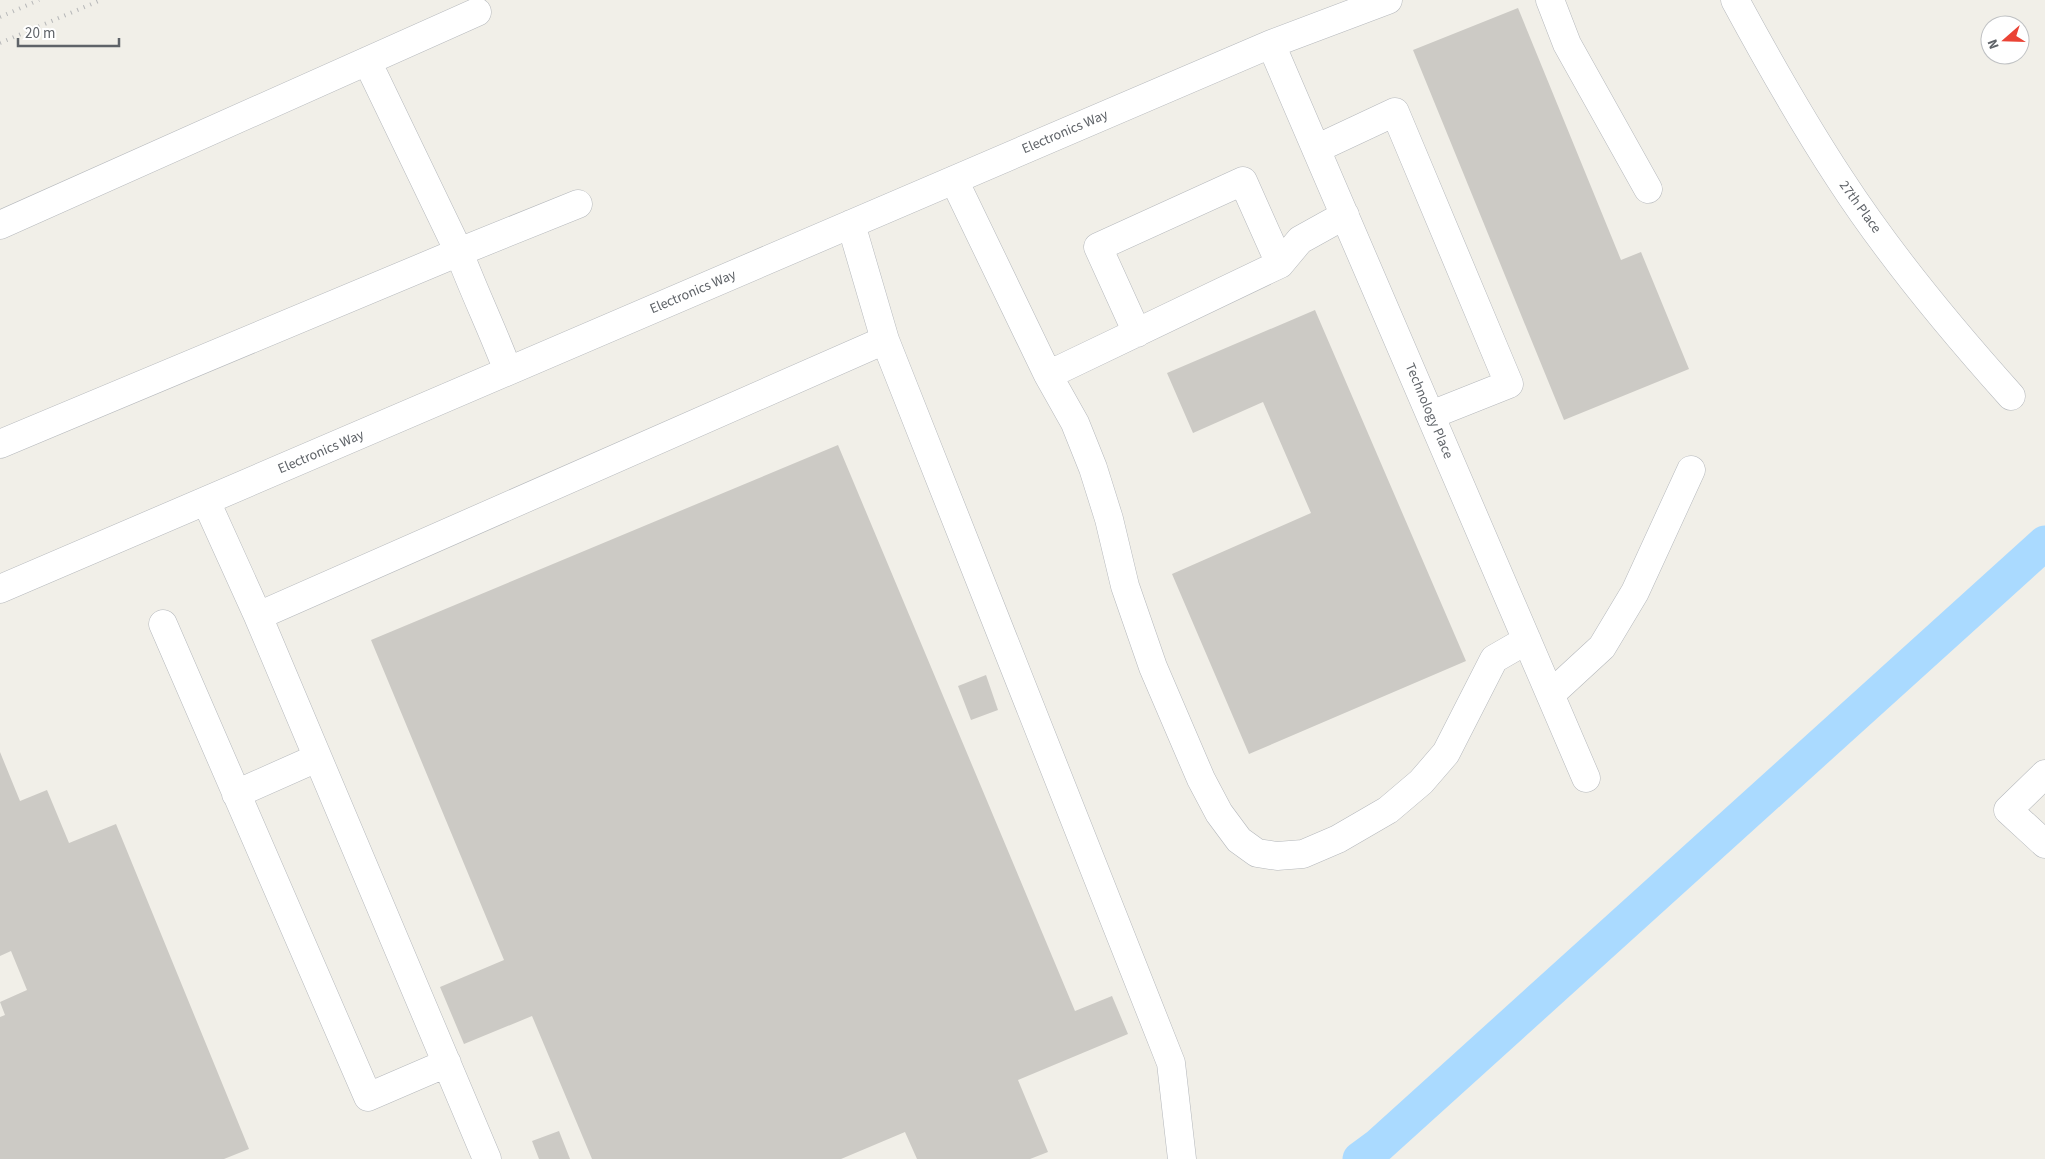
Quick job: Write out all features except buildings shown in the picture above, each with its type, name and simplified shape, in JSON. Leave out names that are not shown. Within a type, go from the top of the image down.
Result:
[{"type":"street","name":"Electronics Way","points":[[0,589],[1271,44],[1388,0]]},
{"type":"street","points":[[1550,0],[1567,44],[1648,189]]},
{"type":"street","name":"27th Place","points":[[1735,0],[1777,78],[1841,180],[1912,278],[2011,396]]},
{"type":"street","points":[[0,224],[477,12]]},
{"type":"street","name":"Technology Place","points":[[1271,44],[1586,778]]},
{"type":"street","points":[[367,61],[459,252],[472,287],[496,337],[508,371]]},
{"type":"street","points":[[1316,149],[1395,112],[1509,384],[1431,415]]},
{"type":"street","points":[[954,180],[1048,375],[1075,423],[1094,468],[1109,519],[1125,586],[1154,667],[1201,779],[1219,813],[1239,840],[1257,853],[1277,856],[1303,854],[1338,840],[1388,810],[1421,782],[1446,753],[1494,659],[1527,640]]},
{"type":"street","points":[[1137,333],[1098,247],[1242,181],[1280,264]]},
{"type":"street","points":[[0,444],[578,204]]},
{"type":"street","points":[[1048,375],[1280,264],[1300,240],[1345,215]]},
{"type":"street","points":[[851,224],[885,340],[1171,1062],[1182,1159]]},
{"type":"street","points":[[258,616],[885,340]]},
{"type":"street","points":[[1551,694],[1602,647],[1635,592],[1691,470]]},
{"type":"street","points":[[206,501],[258,616],[487,1159]]},
{"type":"street","points":[[163,624],[368,1097],[446,1063]]},
{"type":"street","points":[[236,794],[317,758]]},
{"type":"street","points":[[2045,774],[2008,810],[2045,844]]},
{"type":"waterway","points":[[1360,1159],[1379,1145],[2045,543]]},
{"type":"railway","points":[[0,17],[39,0]]},
{"type":"railway","points":[[0,43],[101,0]]}]
